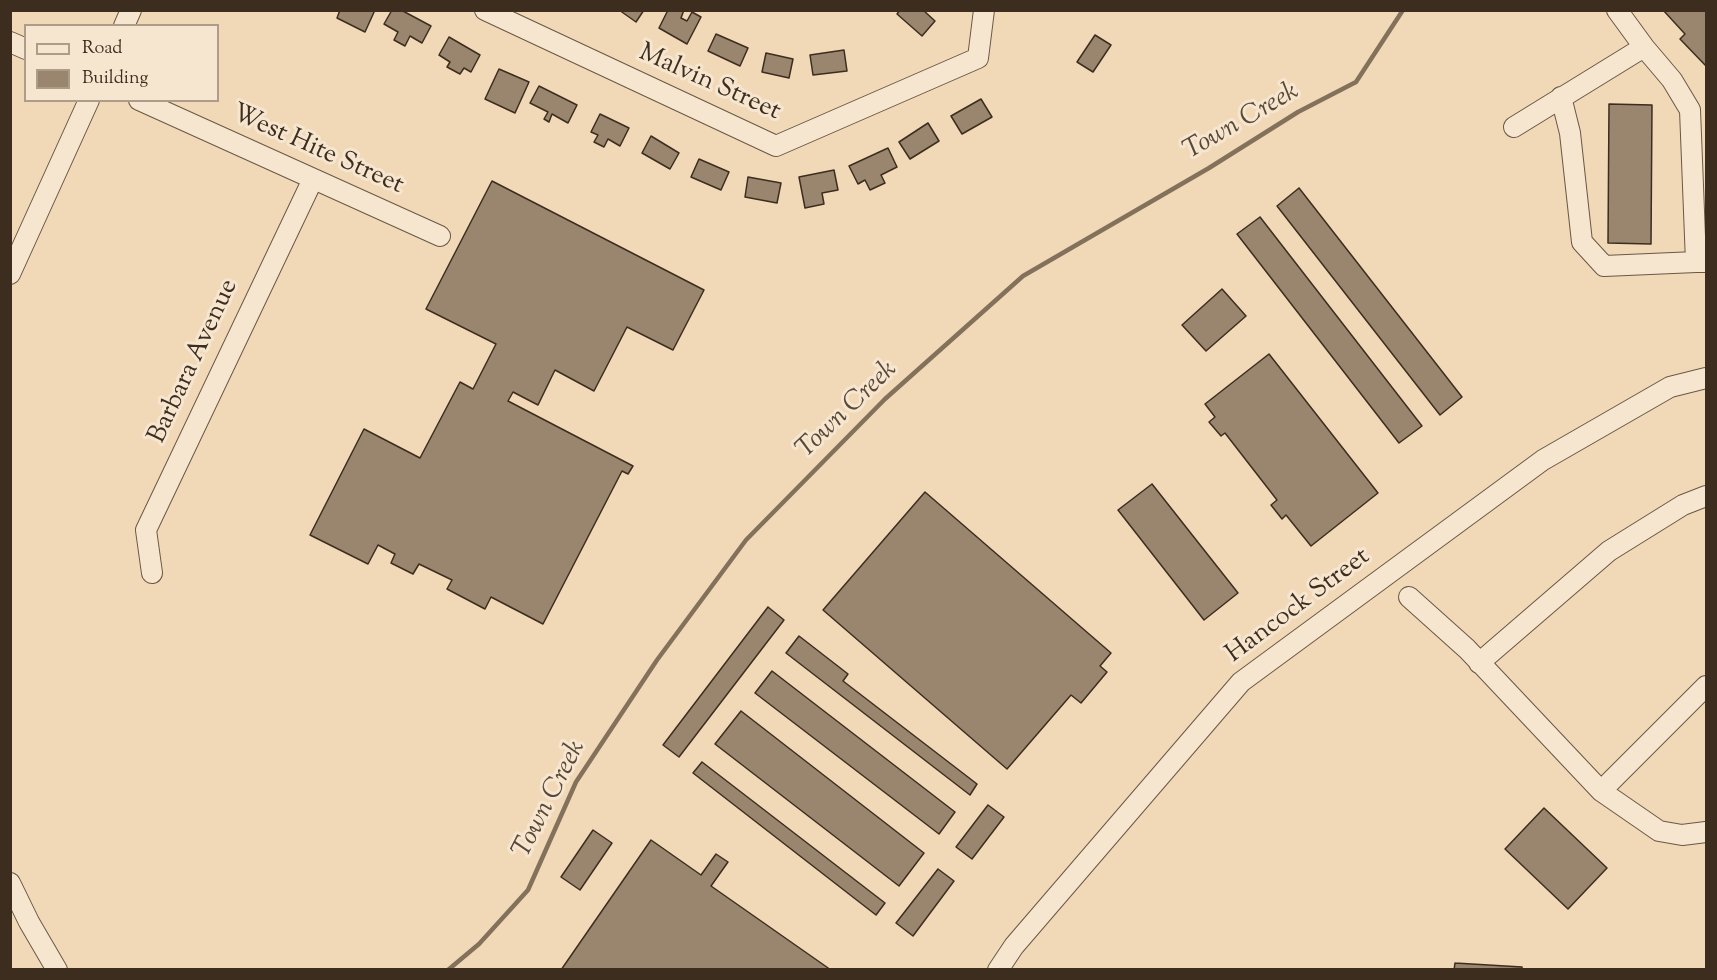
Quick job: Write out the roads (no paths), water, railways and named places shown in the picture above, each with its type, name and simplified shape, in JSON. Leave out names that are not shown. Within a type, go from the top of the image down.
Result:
[{"type":"street","points":[[125,24],[131,10]]},
{"type":"street","name":"Malvin Street","points":[[485,10],[776,147],[978,58],[984,10]]},
{"type":"street","points":[[1561,97],[1570,133],[1582,242],[1604,266],[1701,262],[1689,110],[1672,80],[1617,10]]},
{"type":"street","points":[[10,42],[24,48]]},
{"type":"street","points":[[1514,127],[1644,47]]},
{"type":"street","points":[[10,274],[88,102]]},
{"type":"street","name":"West Hite Street","points":[[143,102],[440,236]]},
{"type":"street","name":"Barbara Avenue","points":[[152,573],[146,530],[313,179]]},
{"type":"street","name":"Hancock Street","points":[[998,969],[1020,938],[1241,682],[1543,460],[1670,387],[1707,378]]},
{"type":"street","points":[[1479,663],[1610,551],[1683,505],[1707,496]]},
{"type":"street","points":[[1408,597],[1439,623],[1479,663],[1601,791],[1659,831],[1682,835],[1707,832]]},
{"type":"street","points":[[1601,791],[1707,686]]},
{"type":"street","points":[[10,884],[57,969]]},
{"type":"waterway","name":"Town Creek","points":[[448,970],[479,944],[528,890],[576,782],[657,660],[746,540],[885,399],[1023,276],[1209,168],[1298,112],[1356,82],[1403,10]]}]
